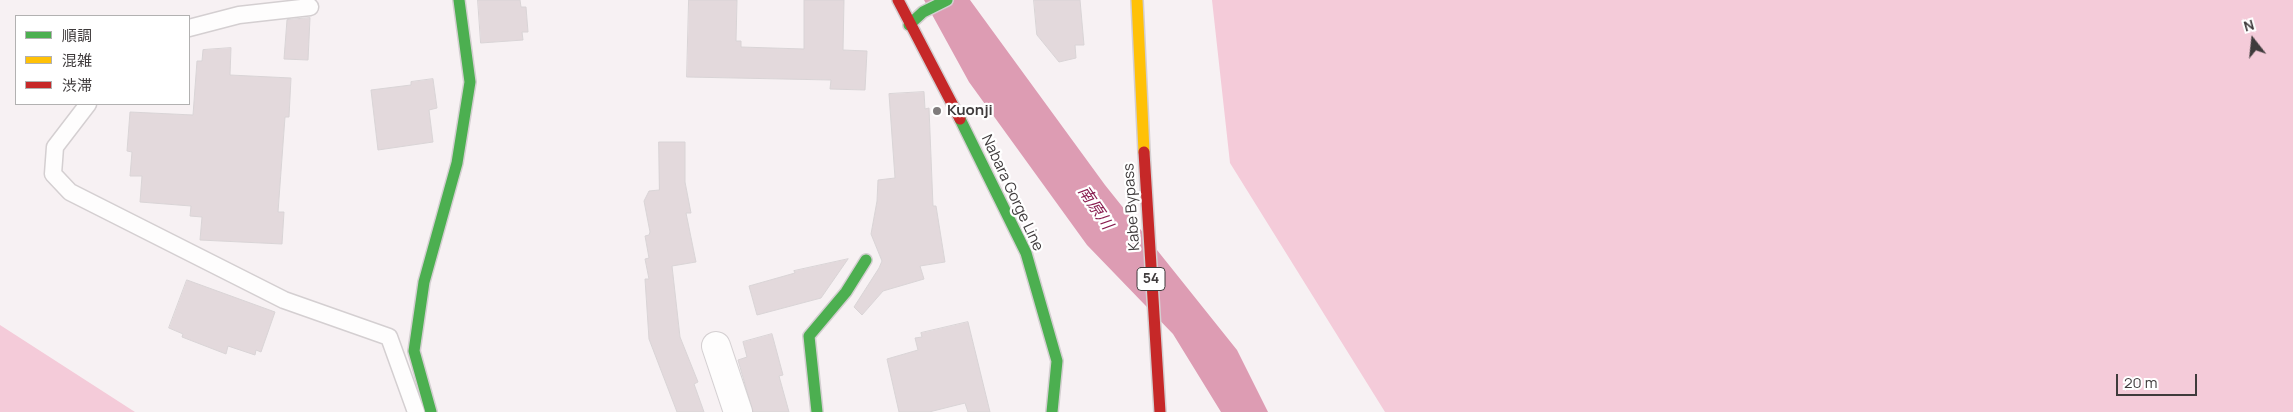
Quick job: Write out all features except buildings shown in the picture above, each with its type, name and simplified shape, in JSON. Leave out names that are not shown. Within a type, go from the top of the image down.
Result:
[{"type":"main road","points":[[431,412],[414,351],[424,282],[457,164],[470,82],[459,0]]},
{"type":"main road","name":"Nabara Gorge Line","points":[[898,0],[909,25],[971,140],[1026,253],[1057,361],[1052,412]]},
{"type":"main road","points":[[909,25],[923,12],[948,0]]},
{"type":"main road","name":"Kabe Bypass","points":[[1137,0],[1144,159],[1160,412]]},
{"type":"main road","points":[[817,412],[810,336],[846,292],[866,260]]},
{"type":"street","points":[[716,346],[738,412]]},
{"type":"lane","points":[[190,28],[238,15],[310,7]]},
{"type":"lane","points":[[87,105],[56,147],[53,174],[70,192],[284,300],[389,337],[416,412]]},
{"type":"shaded area","points":[[1212,0],[2293,0],[2293,412],[1385,412],[1230,163]]},
{"type":"shaded area","points":[[0,325],[135,412],[0,412]]},
{"type":"water","name":"南原川","points":[[924,0],[970,0],[1105,185],[1237,350],[1268,412],[1221,412],[1173,334],[1087,245],[969,82]]},
{"type":"traffic: fast","points":[[431,412],[414,351],[424,282],[457,163],[470,82],[459,0]]},
{"type":"traffic: fast","points":[[909,25],[923,12],[947,0]]},
{"type":"traffic: fast","points":[[960,119],[1026,253],[1057,361],[1052,412]]},
{"type":"traffic: fast","points":[[817,412],[809,336],[846,292],[866,260]]},
{"type":"traffic: slow","points":[[1137,0],[1144,152]]},
{"type":"traffic: jam","points":[[898,0],[960,119]]},
{"type":"traffic: jam","points":[[1144,152],[1160,412]]},
{"type":"place","name":"Kuonji","points":[[937,111]]}]
